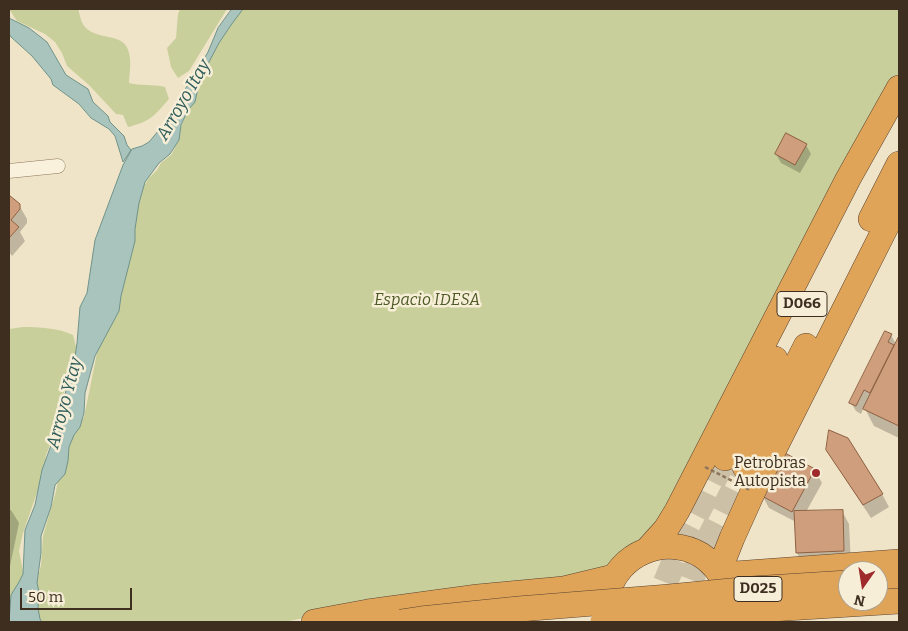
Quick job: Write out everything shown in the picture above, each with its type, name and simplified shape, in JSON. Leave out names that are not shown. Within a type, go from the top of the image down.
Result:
[{"type":"highway","points":[[648,550],[666,530],[677,511],[848,179],[899,88]]},
{"type":"highway","name":"D066","points":[[731,470],[899,114]]},
{"type":"highway","name":"D066","points":[[731,470],[899,164]]},
{"type":"highway","points":[[720,573],[741,516],[899,201]]},
{"type":"highway","points":[[741,516],[742,540],[745,551],[752,560],[765,567],[785,569]]},
{"type":"highway","points":[[608,622],[606,603],[614,577],[634,556],[648,550],[670,546],[687,549],[702,556],[720,573],[727,585],[730,597],[730,622]]},
{"type":"highway","points":[[720,573],[899,562]]},
{"type":"highway","points":[[314,622],[368,612],[478,597],[564,589],[614,577]]},
{"type":"highway","name":"D025","points":[[401,622],[519,609],[838,584]]},
{"type":"highway","name":"D025","points":[[603,622],[754,610],[899,602]]},
{"type":"highway","points":[[756,622],[899,612]]},
{"type":"street","points":[[9,171],[58,166]]},
{"type":"green space","points":[[9,9],[78,9],[85,27],[91,32],[119,40],[124,44],[130,59],[129,83],[165,87],[169,99],[151,117],[142,123],[128,127],[123,115],[116,114],[89,85],[67,66],[55,42],[45,34],[17,21]]},
{"type":"green space","points":[[180,9],[227,9],[189,71],[178,78],[171,67],[167,48],[176,38]]},
{"type":"green space","name":"Espacio IDESA","points":[[241,9],[899,9],[899,79],[650,535],[598,573],[338,611],[284,622],[9,622],[9,613],[33,598],[41,565],[43,536],[56,491],[61,463],[70,440],[84,417],[98,348],[135,200],[161,163],[172,154],[210,55]]},
{"type":"green space","points":[[23,327],[55,329],[73,335],[77,351],[66,383],[56,431],[46,455],[42,478],[23,533],[19,551],[23,578],[9,609],[9,329]]},
{"type":"water","points":[[232,9],[243,9],[219,43],[200,79],[195,102],[188,110],[181,125],[179,140],[170,154],[159,163],[145,182],[139,203],[135,241],[119,311],[95,356],[85,393],[84,413],[80,427],[69,447],[65,474],[55,485],[51,507],[41,536],[37,583],[39,592],[38,608],[42,622],[9,622],[11,595],[23,574],[25,530],[35,505],[42,470],[53,440],[74,364],[80,307],[87,293],[95,240],[123,165],[132,149],[149,142],[169,118],[177,101],[208,52],[218,28]]},
{"type":"water","points":[[9,18],[29,28],[47,42],[66,75],[88,89],[93,102],[108,116],[110,122],[124,136],[131,150],[123,162],[115,136],[109,129],[91,118],[79,104],[53,85],[51,79],[32,56],[11,37],[9,34]]},
{"type":"building","points":[[786,133],[807,144],[795,165],[775,154]]},
{"type":"building","points":[[9,195],[20,204],[20,209],[11,220],[19,227],[9,238]]},
{"type":"building","points":[[885,331],[892,334],[888,342],[894,345],[870,393],[864,390],[856,406],[849,403]]},
{"type":"building","points":[[899,336],[899,426],[863,409]]},
{"type":"building","points":[[829,430],[848,438],[883,494],[863,505],[826,450]]},
{"type":"building","points":[[783,452],[815,469],[792,512],[760,495]]},
{"type":"building","points":[[843,510],[844,551],[796,553],[794,511]]},
{"type":"tunnel","points":[[655,618],[662,591],[678,552],[725,458]]},
{"type":"tunnel","points":[[680,615],[700,558],[745,467]]},
{"type":"place","name":"Petrobras Autopista","points":[[816,473]]},
{"type":"water label","name":"Arroyo Itay","points":[[184,100]]},
{"type":"water label","name":"Arroyo Ytay","points":[[65,403]]}]
